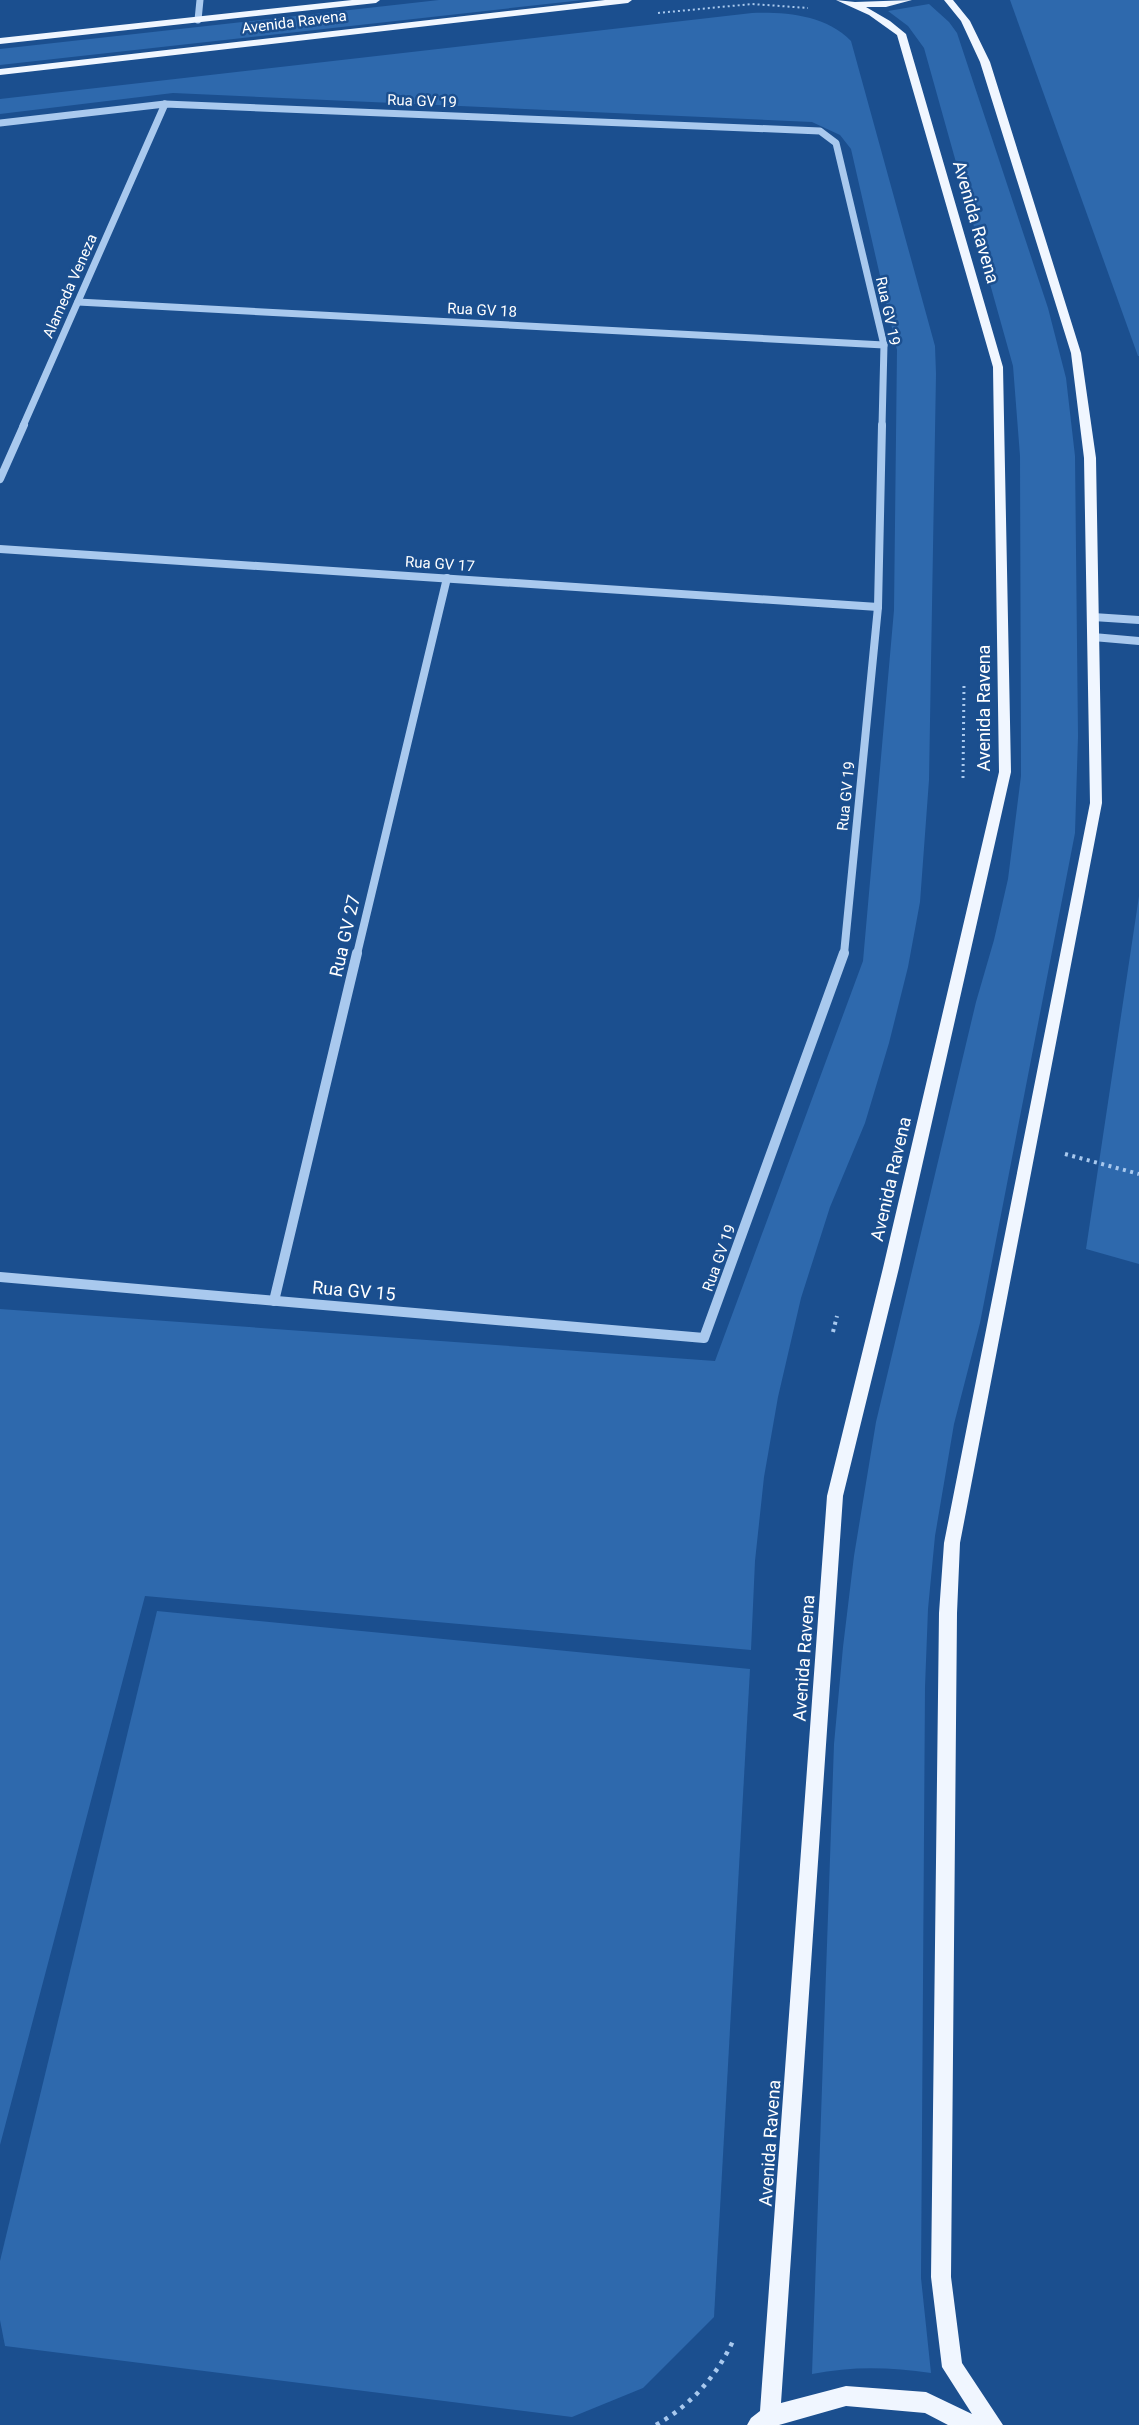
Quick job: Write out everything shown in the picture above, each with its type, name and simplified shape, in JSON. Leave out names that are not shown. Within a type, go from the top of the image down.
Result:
[{"type":"main road","name":"Avenida Ravena","points":[[0,41],[376,0]]},
{"type":"main road","name":"Avenida Ravena","points":[[0,72],[628,0]]},
{"type":"main road","points":[[847,2],[886,4],[908,0]]},
{"type":"main road","points":[[948,0],[959,10],[971,29]]},
{"type":"main road","points":[[963,0],[971,29],[985,62],[1076,353],[1090,458],[1096,803],[952,1543],[948,1613],[941,2277],[952,2367],[992,2425]]},
{"type":"main road","name":"Avenida Ravena","points":[[764,2421],[835,1496],[1005,772],[998,367],[901,34],[886,21],[847,2]]},
{"type":"main road","points":[[764,2421],[846,2396],[926,2403],[971,2425]]},
{"type":"street","points":[[198,20],[200,0]]},
{"type":"street","name":"Rua GV 19","points":[[0,123],[165,104],[820,131],[836,143],[884,345],[878,607],[843,953],[704,1338]]},
{"type":"street","name":"Alameda Veneza","points":[[0,478],[165,104]]},
{"type":"street","name":"Rua GV 18","points":[[78,302],[884,345]]},
{"type":"street","name":"Rua GV 17","points":[[0,549],[878,607]]},
{"type":"street","name":"Rua GV 27","points":[[274,1301],[447,578]]},
{"type":"street","points":[[1093,617],[1139,620]]},
{"type":"street","points":[[1093,637],[1139,641]]},
{"type":"street","name":"Rua GV 15","points":[[0,1277],[704,1338]]},
{"type":"path","points":[[651,14],[745,3],[768,3],[813,9]]},
{"type":"path","points":[[963,789],[964,681]]},
{"type":"path","points":[[1030,1145],[1139,1174]]},
{"type":"path","points":[[832,1335],[838,1313]]},
{"type":"path","points":[[656,2425],[694,2398],[715,2372],[732,2344],[735,2333]]},
{"type":"shaded area","points":[[439,0],[583,0],[0,65],[0,49]]},
{"type":"shaded area","points":[[1010,0],[1139,0],[1139,356],[1138,356]]},
{"type":"shaded area","points":[[929,4],[949,22],[957,33],[1048,308],[1066,378],[1075,456],[1078,736],[1075,833],[980,1323],[954,1424],[935,1536],[928,1609],[925,1687],[921,2278],[931,2373],[871,2368],[812,2374],[834,1744],[854,1556],[876,1422],[976,1002],[994,940],[1008,879],[1021,776],[1020,456],[1013,366],[924,48],[908,26],[888,11]]},
{"type":"shaded area","points":[[752,13],[778,13],[818,20],[841,32],[851,41],[935,346],[936,374],[929,780],[920,902],[908,967],[889,1043],[865,1123],[830,1207],[801,1298],[778,1397],[764,1477],[755,1561],[751,1650],[145,1596],[0,2145],[0,1309],[715,1361],[863,961],[894,610],[897,350],[851,149],[840,135],[812,122],[173,93],[0,114],[0,99]]},
{"type":"shaded area","points":[[1139,896],[1139,1264],[1086,1249]]},
{"type":"shaded area","points":[[157,1611],[750,1669],[714,2317],[643,2388],[572,2417],[5,2346],[0,2320],[0,2261]]}]
